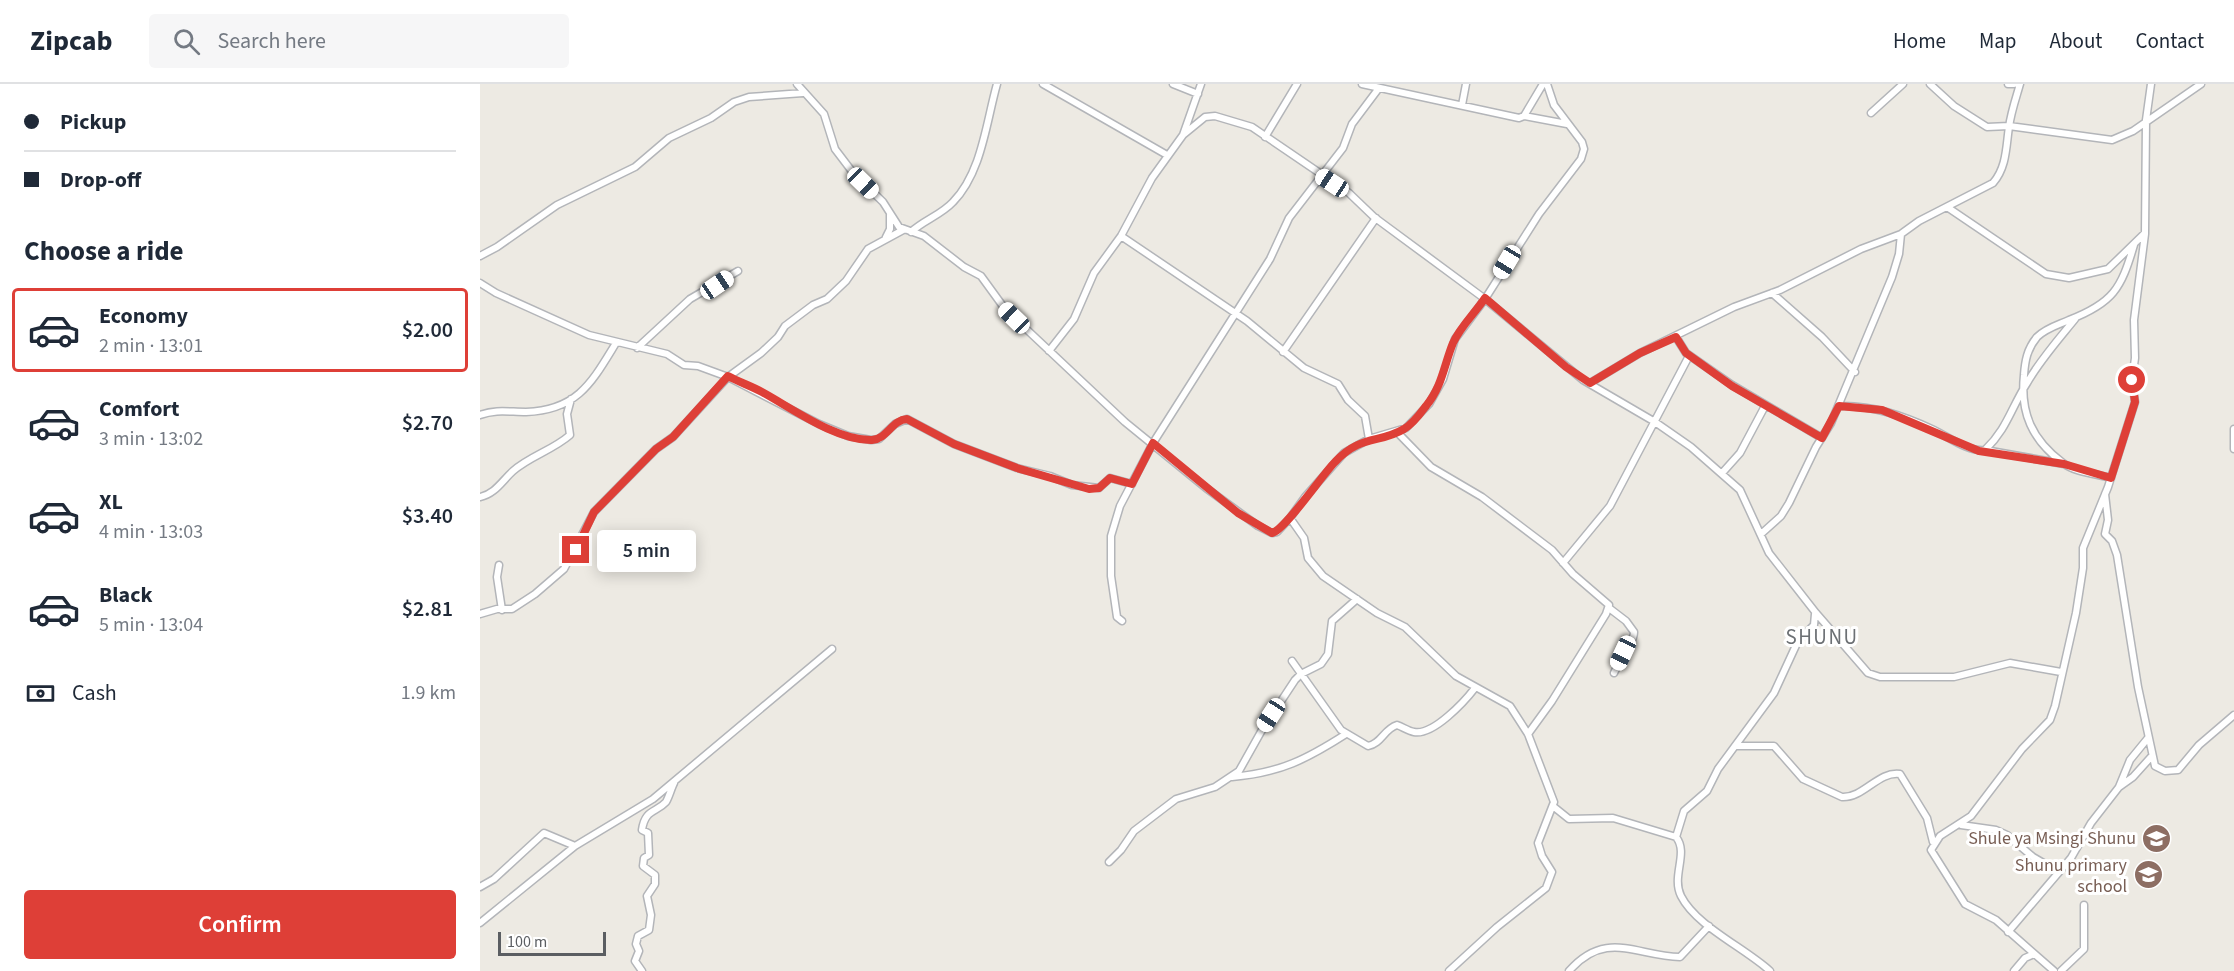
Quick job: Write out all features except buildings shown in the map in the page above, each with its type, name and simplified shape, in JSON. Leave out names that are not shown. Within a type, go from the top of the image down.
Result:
[{"type":"street","points":[[797,84],[824,114],[835,149],[854,174],[883,202],[890,215],[903,230],[928,239],[964,267],[981,276],[1005,309],[1125,422],[1206,488],[1266,532],[1277,532],[1335,461],[1352,447],[1369,439],[1397,432],[1413,422],[1429,404],[1443,379],[1455,339],[1485,298],[1530,227],[1581,159],[1583,146],[1554,105],[1545,84]]},
{"type":"street","points":[[911,232],[942,211],[964,189],[979,153],[997,84]]},
{"type":"street","points":[[1043,84],[1167,155]]},
{"type":"street","points":[[1173,84],[1198,94]]},
{"type":"street","points":[[1183,135],[1202,84]]},
{"type":"street","points":[[1265,137],[1297,84]]},
{"type":"street","points":[[1362,84],[1519,118],[1524,116],[1567,124]]},
{"type":"street","points":[[1462,105],[1466,84]]},
{"type":"street","points":[[1524,116],[1545,84]]},
{"type":"street","points":[[1871,113],[1903,84]]},
{"type":"street","points":[[1931,84],[1954,106],[1982,125],[1994,128],[2009,126],[2112,140],[2122,138],[2201,84]]},
{"type":"street","points":[[2008,84],[2014,84]]},
{"type":"street","points":[[1590,383],[1640,353],[1744,302],[1772,293],[1861,249],[1901,234],[1919,221],[1996,179],[2007,153],[2009,126],[2020,84]]},
{"type":"street","points":[[2054,971],[1996,920],[1969,907],[1960,898],[1931,852],[1934,842],[1947,830],[1961,825],[1971,816],[2022,749],[2050,720],[2055,706],[2076,613],[2083,568],[2083,548],[2111,478],[2135,402],[2132,380],[2135,358],[2134,320],[2145,234],[2146,120],[2151,84]]},
{"type":"street","points":[[1122,621],[1118,617],[1111,576],[1111,536],[1120,506],[1153,443],[1234,312],[1270,259],[1289,218],[1343,148],[1352,124],[1379,88]]},
{"type":"street","points":[[480,256],[497,247],[557,205],[635,166],[669,138],[711,118],[734,102],[749,97],[804,93]]},
{"type":"street","points":[[1192,111],[1205,117],[1233,119],[1252,127],[1349,193],[1376,218],[1485,298],[1566,367],[1655,422],[1723,472],[1740,490],[1769,553],[1815,613],[1864,669],[1880,677],[1954,677],[2010,663],[2061,672]]},
{"type":"street","points":[[1049,351],[1074,319],[1094,273],[1121,236],[1167,155],[1183,135],[1205,117]]},
{"type":"street","points":[[1947,207],[2046,274],[2060,278],[2108,270],[2145,234]]},
{"type":"street","points":[[886,237],[890,229],[890,215]]},
{"type":"street","points":[[1283,352],[1376,218]]},
{"type":"street","points":[[480,614],[512,609],[535,594],[564,569],[594,512],[656,449],[673,437],[728,376],[761,352],[778,337],[785,326],[813,305],[827,299],[846,281],[868,249],[886,237],[903,230]]},
{"type":"street","points":[[1761,534],[1781,516],[1789,503],[1855,372],[1897,264],[1901,234]]},
{"type":"street","points":[[1121,236],[1234,312],[1304,368],[1343,388],[1348,400],[1365,416],[1369,439]]},
{"type":"street","points":[[2064,464],[2029,423],[2023,410],[2022,390],[2027,354],[2033,343],[2048,329],[2098,308],[2115,293],[2126,273],[2134,245]]},
{"type":"street","points":[[637,348],[690,299],[738,271]]},
{"type":"street","points":[[480,283],[548,317],[616,343],[667,354],[684,364],[728,376],[819,424],[848,436],[879,439],[895,424],[907,419],[954,444],[1072,485],[1099,488],[1110,478],[1132,484]]},
{"type":"street","points":[[1772,293],[1822,337],[1855,372]]},
{"type":"street","points":[[1985,450],[2004,429],[2022,390],[2076,318]]},
{"type":"street","points":[[1676,337],[1689,356],[1765,406],[1822,438]]},
{"type":"street","points":[[480,415],[510,409],[525,412],[557,405],[571,399],[592,383],[616,343]]},
{"type":"street","points":[[1563,563],[1610,506],[1689,356]]},
{"type":"street","points":[[480,497],[494,492],[526,461],[561,443],[570,435],[567,414],[571,399]]},
{"type":"street","points":[[1723,472],[1740,453],[1765,406]]},
{"type":"street","points":[[1839,406],[1882,410],[1918,423],[1966,446],[2064,464],[2111,478]]},
{"type":"street","points":[[2234,429],[2234,449]]},
{"type":"street","points":[[1397,432],[1431,467],[1482,497],[1552,550],[1604,600],[1609,608],[1626,621],[1635,635],[1614,673]]},
{"type":"street","points":[[2105,494],[2108,520],[2105,534],[2112,541],[2116,555],[2151,757],[2155,766],[2165,771],[2178,770],[2199,745],[2234,715]]},
{"type":"street","points":[[1290,518],[1304,538],[1308,558],[1315,567],[1377,613],[1405,627],[1450,672],[1475,688],[1506,702],[1528,734],[1554,807],[1569,819],[1613,818],[1676,837],[1681,846],[1677,874],[1680,895],[1709,926],[1770,971]]},
{"type":"street","points":[[499,565],[496,578],[502,610]]},
{"type":"street","points":[[1109,862],[1134,831],[1176,799],[1207,790],[1239,771],[1262,730],[1301,674],[1325,659],[1331,644],[1332,621],[1357,599]]},
{"type":"street","points":[[1528,734],[1552,701],[1609,608]]},
{"type":"street","points":[[1676,837],[1684,811],[1705,794],[1735,746],[1774,693],[1798,640],[1814,625],[1815,613]]},
{"type":"street","points":[[480,923],[575,846],[653,799],[832,649]]},
{"type":"street","points":[[1292,661],[1319,702],[1346,734],[1368,746],[1375,744],[1389,728],[1396,725],[1416,732],[1425,730],[1456,710],[1475,688]]},
{"type":"street","points":[[1232,777],[1288,767],[1304,760],[1346,734]]},
{"type":"street","points":[[2008,932],[2030,910],[2057,872],[2071,858],[2091,823],[2119,787],[2130,760],[2148,738]]},
{"type":"street","points":[[1735,746],[1764,744],[1773,746],[1803,778],[1842,797],[1863,790],[1886,775],[1900,774],[1927,818],[1934,842]]},
{"type":"street","points":[[2119,787],[2133,777],[2151,757]]},
{"type":"street","points":[[642,971],[637,967],[635,961],[639,951],[636,944],[638,936],[649,930],[651,915],[647,896],[655,884],[655,875],[643,866],[644,858],[649,855],[650,841],[648,833],[642,830],[643,822],[651,810],[666,801],[675,781]]},
{"type":"street","points":[[1449,971],[1497,927],[1546,888],[1551,881],[1552,872],[1539,850],[1538,843],[1554,807]]},
{"type":"street","points":[[1961,825],[1996,830],[2007,835],[2033,857],[2057,872]]},
{"type":"street","points":[[480,887],[494,879],[544,833],[575,846]]},
{"type":"street","points":[[2061,971],[2084,949],[2084,905]]},
{"type":"street","points":[[1569,971],[1587,955],[1613,946],[1680,957],[1709,926]]},
{"type":"street","points":[[2014,971],[2025,958],[2034,954]]},
{"type":"place","name":"Shule ya Msingi Shunu","points":[[2157,838]]},
{"type":"place","name":"Shunu primary school","points":[[2148,875]]},
{"type":"district","name":"SHUNU","points":[[1822,637]]},
{"type":"route","points":[[576,550],[594,512],[648,460],[656,449],[673,437],[728,376],[819,424],[848,436],[879,439],[895,424],[907,419],[919,423],[954,444],[1002,460],[1017,468],[1089,489],[1099,488],[1110,478],[1132,484],[1153,443],[1238,513],[1266,532],[1272,533],[1277,532],[1290,518],[1305,497],[1344,453],[1369,439],[1406,428],[1413,422],[1429,404],[1441,384],[1455,339],[1485,298],[1566,367],[1590,383],[1640,353],[1676,337],[1686,353],[1745,395],[1822,438],[1839,406],[1862,406],[1899,416],[1979,451],[1985,450],[2064,464],[2111,478],[2135,402],[2132,380]]}]
